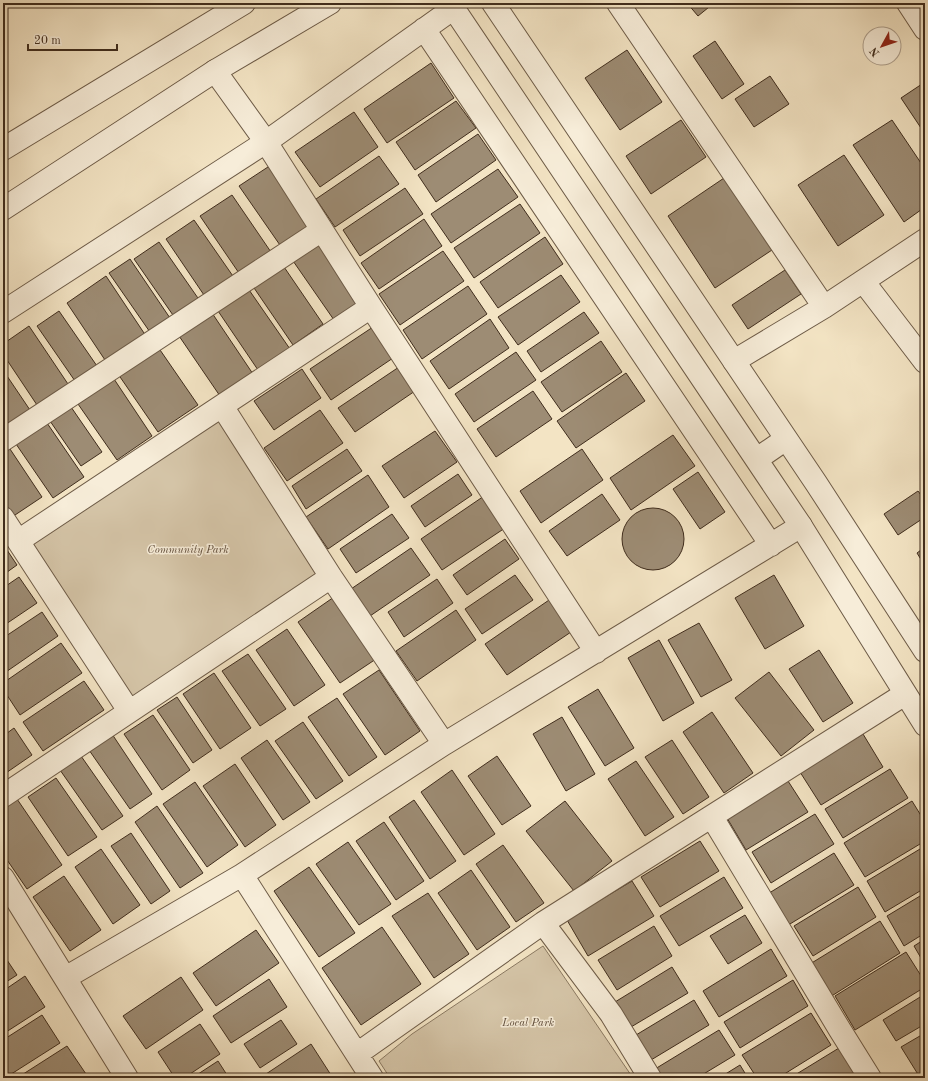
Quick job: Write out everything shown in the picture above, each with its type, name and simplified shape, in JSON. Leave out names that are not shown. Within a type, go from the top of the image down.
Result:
[{"type":"street","points":[[3,149],[244,3]]},
{"type":"street","points":[[3,209],[215,70],[330,3]]},
{"type":"street","points":[[493,3],[734,361],[925,651]]},
{"type":"street","points":[[618,3],[824,307]]},
{"type":"street","points":[[908,3],[925,29]]},
{"type":"street","points":[[3,312],[266,142],[424,30],[452,6],[801,526],[925,725]]},
{"type":"street","points":[[424,30],[771,545]]},
{"type":"street","points":[[215,70],[266,142],[371,307],[596,652]]},
{"type":"street","points":[[3,440],[322,230]]},
{"type":"street","points":[[734,361],[824,307],[925,240]]},
{"type":"street","points":[[863,281],[925,362]]},
{"type":"street","points":[[18,541],[371,307]]},
{"type":"street","points":[[222,406],[331,577],[444,744]]},
{"type":"street","points":[[756,459],[786,439]]},
{"type":"street","points":[[3,518],[129,712]]},
{"type":"street","points":[[65,978],[242,875],[444,744],[801,526]]},
{"type":"street","points":[[3,796],[331,577]]},
{"type":"street","points":[[357,1054],[543,923],[905,694]]},
{"type":"street","points":[[712,817],[870,1078]]},
{"type":"street","points":[[242,875],[372,1078]]},
{"type":"street","points":[[3,878],[127,1078]]},
{"type":"street","points":[[543,923],[611,1014],[650,1078]]},
{"type":"green space","name":"Community Park","points":[[222,406],[331,577],[129,711],[18,541]]},
{"type":"green space","name":"Local Park","points":[[543,946],[633,1078],[390,1078],[379,1061],[412,1034]]},
{"type":"building","points":[[687,3],[714,3],[698,16]]},
{"type":"building","points":[[715,41],[744,84],[722,99],[693,56]]},
{"type":"building","points":[[627,50],[662,102],[620,130],[585,78]]},
{"type":"building","points":[[431,63],[454,98],[387,143],[364,109]]},
{"type":"building","points":[[770,76],[789,104],[754,127],[735,99]]},
{"type":"building","points":[[925,82],[925,134],[901,98]]},
{"type":"building","points":[[456,101],[476,128],[415,170],[396,142]]},
{"type":"building","points":[[354,112],[378,147],[320,187],[295,152]]},
{"type":"building","points":[[681,120],[706,157],[651,194],[626,156]]},
{"type":"building","points":[[892,120],[925,169],[925,207],[904,222],[853,145]]},
{"type":"building","points":[[478,134],[496,160],[436,202],[418,175]]},
{"type":"building","points":[[844,155],[884,215],[838,246],[798,185]]},
{"type":"building","points":[[379,156],[399,184],[335,227],[316,199]]},
{"type":"building","points":[[271,165],[313,227],[282,248],[239,186]]},
{"type":"building","points":[[498,169],[518,197],[451,243],[431,214]]},
{"type":"building","points":[[727,176],[775,248],[715,288],[668,216]]},
{"type":"building","points":[[405,188],[423,214],[360,256],[343,230]]},
{"type":"building","points":[[232,195],[273,255],[241,276],[200,216]]},
{"type":"building","points":[[520,204],[540,233],[474,278],[454,248]]},
{"type":"building","points":[[424,219],[442,246],[379,289],[361,263]]},
{"type":"building","points":[[194,220],[235,279],[206,298],[166,239]]},
{"type":"building","points":[[545,237],[563,264],[498,308],[480,282]]},
{"type":"building","points":[[320,238],[362,300],[334,320],[291,258]]},
{"type":"building","points":[[159,242],[200,301],[175,318],[134,259]]},
{"type":"building","points":[[443,251],[464,281],[400,325],[379,294]]},
{"type":"building","points":[[130,259],[172,321],[152,335],[109,273]]},
{"type":"building","points":[[282,264],[323,324],[293,345],[252,285]]},
{"type":"building","points":[[785,270],[801,294],[748,329],[732,305]]},
{"type":"building","points":[[561,275],[580,302],[518,345],[498,317]]},
{"type":"building","points":[[106,276],[146,336],[107,363],[67,303]]},
{"type":"building","points":[[468,286],[487,314],[422,359],[403,330]]},
{"type":"building","points":[[247,287],[290,349],[258,370],[216,308]]},
{"type":"building","points":[[210,310],[253,374],[220,396],[177,333]]},
{"type":"building","points":[[59,311],[97,366],[75,381],[37,326]]},
{"type":"building","points":[[584,312],[599,333],[541,372],[527,351]]},
{"type":"building","points":[[490,319],[509,348],[449,389],[430,361]]},
{"type":"building","points":[[376,325],[396,356],[331,400],[310,369]]},
{"type":"building","points":[[29,326],[70,387],[39,408],[3,354],[3,344]]},
{"type":"building","points":[[601,341],[622,372],[562,412],[541,382]]},
{"type":"building","points":[[158,347],[198,405],[158,432],[118,374]]},
{"type":"building","points":[[516,352],[536,380],[474,422],[455,394]]},
{"type":"building","points":[[399,367],[415,391],[355,432],[338,408]]},
{"type":"building","points":[[302,369],[321,398],[274,430],[254,401]]},
{"type":"building","points":[[3,370],[32,413],[7,430],[3,424]]},
{"type":"building","points":[[626,373],[645,401],[576,448],[557,421]]},
{"type":"building","points":[[114,379],[152,436],[117,460],[78,404]]},
{"type":"building","points":[[533,391],[552,419],[496,457],[477,429]]},
{"type":"building","points":[[71,407],[102,452],[81,466],[50,421]]},
{"type":"building","points":[[320,410],[343,443],[287,481],[264,448]]},
{"type":"building","points":[[47,423],[84,477],[53,498],[16,444]]},
{"type":"building","points":[[435,431],[457,462],[404,498],[382,466]]},
{"type":"building","points":[[673,435],[695,466],[631,510],[610,478]]},
{"type":"building","points":[[8,446],[42,497],[12,517],[3,504],[3,449]]},
{"type":"building","points":[[347,449],[362,471],[306,509],[292,486]]},
{"type":"building","points":[[582,449],[603,480],[541,523],[520,491]]},
{"type":"building","points":[[698,472],[725,512],[700,529],[673,489]]},
{"type":"building","points":[[458,474],[472,495],[425,527],[411,506]]},
{"type":"building","points":[[368,475],[389,507],[328,549],[306,517]]},
{"type":"building","points":[[918,491],[925,500],[925,517],[898,535],[884,514]]},
{"type":"building","points":[[487,494],[508,526],[442,570],[421,539]]},
{"type":"building","points":[[602,494],[620,520],[567,556],[549,531]]},
{"type":"building","points":[[653,508],[670,513],[675,517],[679,522],[684,539],[679,556],[675,561],[670,565],[653,570],[636,565],[631,561],[627,556],[622,539],[627,522],[631,517],[636,513]]},
{"type":"building","points":[[392,514],[409,538],[356,573],[340,549]]},
{"type":"building","points":[[505,539],[519,559],[467,595],[453,575]]},
{"type":"building","points":[[3,544],[17,565],[3,575]]},
{"type":"building","points":[[925,547],[925,566],[917,553]]},
{"type":"building","points":[[411,548],[430,575],[370,616],[351,589]]},
{"type":"building","points":[[515,575],[533,600],[482,634],[465,609]]},
{"type":"building","points":[[774,575],[804,626],[765,649],[735,598]]},
{"type":"building","points":[[19,577],[37,603],[3,626],[3,588]]},
{"type":"building","points":[[437,579],[453,603],[404,637],[388,612]]},
{"type":"building","points":[[334,597],[376,659],[340,683],[298,622]]},
{"type":"building","points":[[552,598],[574,630],[507,675],[485,644]]},
{"type":"building","points":[[456,610],[476,640],[417,681],[396,651]]},
{"type":"building","points":[[42,612],[58,636],[3,674],[3,638]]},
{"type":"building","points":[[699,623],[732,680],[701,697],[668,640]]},
{"type":"building","points":[[287,629],[325,685],[294,706],[256,650]]},
{"type":"building","points":[[659,640],[694,703],[663,721],[628,658]]},
{"type":"building","points":[[61,643],[82,673],[20,715],[3,689],[3,683]]},
{"type":"building","points":[[819,650],[853,703],[823,722],[789,669]]},
{"type":"building","points":[[248,654],[286,709],[260,726],[222,671]]},
{"type":"building","points":[[379,670],[420,731],[385,755],[343,694]]},
{"type":"building","points":[[769,672],[814,730],[781,756],[735,698]]},
{"type":"building","points":[[214,673],[251,728],[220,749],[183,694]]},
{"type":"building","points":[[84,681],[104,710],[43,751],[23,722]]},
{"type":"building","points":[[598,689],[634,748],[605,766],[568,707]]},
{"type":"building","points":[[177,697],[212,750],[193,763],[157,710]]},
{"type":"building","points":[[337,698],[377,757],[349,776],[308,717]]},
{"type":"building","points":[[712,712],[753,773],[724,793],[683,732]]},
{"type":"building","points":[[153,715],[190,770],[162,790],[124,734]]},
{"type":"building","points":[[562,717],[595,774],[566,791],[533,734]]},
{"type":"building","points":[[303,722],[343,781],[316,799],[275,741]]},
{"type":"building","points":[[14,728],[32,755],[3,775],[3,736]]},
{"type":"building","points":[[112,734],[152,794],[130,809],[89,750]]},
{"type":"building","points":[[863,734],[883,767],[821,805],[800,772]]},
{"type":"building","points":[[267,740],[310,802],[283,820],[241,758]]},
{"type":"building","points":[[672,740],[709,797],[683,814],[645,757]]},
{"type":"building","points":[[81,756],[123,816],[102,830],[60,770]]},
{"type":"building","points":[[497,756],[531,806],[502,825],[468,776]]},
{"type":"building","points":[[636,761],[674,817],[645,836],[608,779]]},
{"type":"building","points":[[235,764],[276,825],[245,847],[203,786]]},
{"type":"building","points":[[890,769],[908,798],[843,838],[825,809]]},
{"type":"building","points":[[452,770],[495,834],[464,855],[421,792]]},
{"type":"building","points":[[56,778],[97,837],[68,856],[28,797]]},
{"type":"building","points":[[788,781],[808,812],[746,850],[727,818]]},
{"type":"building","points":[[195,782],[238,845],[207,867],[163,804]]},
{"type":"building","points":[[17,799],[62,865],[27,889],[3,854],[3,809]]},
{"type":"building","points":[[414,800],[456,861],[430,879],[389,817]]},
{"type":"building","points":[[565,801],[612,861],[574,891],[526,831]]},
{"type":"building","points":[[912,801],[925,822],[925,841],[865,877],[844,843]]},
{"type":"building","points":[[157,806],[203,873],[180,888],[135,822]]},
{"type":"building","points":[[815,814],[834,844],[771,883],[752,852]]},
{"type":"building","points":[[384,822],[424,881],[396,900],[356,841]]},
{"type":"building","points":[[131,833],[170,891],[151,904],[111,846]]},
{"type":"building","points":[[700,841],[719,871],[660,907],[641,877]]},
{"type":"building","points":[[348,842],[391,904],[359,925],[316,864]]},
{"type":"building","points":[[503,845],[544,903],[516,922],[476,864]]},
{"type":"building","points":[[925,846],[925,888],[885,912],[867,881]]},
{"type":"building","points":[[101,849],[140,905],[113,924],[75,867]]},
{"type":"building","points":[[834,853],[854,885],[785,927],[766,895]]},
{"type":"building","points":[[309,867],[355,933],[319,957],[274,891]]},
{"type":"building","points":[[471,870],[510,927],[477,950],[438,893]]},
{"type":"building","points":[[64,876],[101,930],[70,951],[33,897]]},
{"type":"building","points":[[724,877],[743,908],[679,946],[660,916]]},
{"type":"building","points":[[632,881],[654,916],[588,956],[567,920]]},
{"type":"building","points":[[858,887],[876,917],[813,956],[794,926]]},
{"type":"building","points":[[428,893],[469,954],[434,978],[392,916]]},
{"type":"building","points":[[925,893],[925,933],[904,946],[887,916]]},
{"type":"building","points":[[745,915],[762,943],[728,964],[710,936]]},
{"type":"building","points":[[880,921],[900,953],[830,997],[810,964]]},
{"type":"building","points":[[654,926],[672,956],[617,990],[598,960]]},
{"type":"building","points":[[382,927],[421,984],[361,1025],[322,968]]},
{"type":"building","points":[[256,930],[279,963],[216,1006],[193,973]]},
{"type":"building","points":[[925,939],[925,965],[914,946]]},
{"type":"building","points":[[771,949],[787,976],[719,1017],[703,991]]},
{"type":"building","points":[[906,952],[925,982],[925,987],[855,1030],[835,996]]},
{"type":"building","points":[[3,954],[17,975],[3,984]]},
{"type":"building","points":[[672,967],[688,993],[631,1027],[615,1002]]},
{"type":"building","points":[[25,976],[45,1007],[3,1034],[3,991]]},
{"type":"building","points":[[181,977],[203,1010],[146,1049],[123,1016]]},
{"type":"building","points":[[269,979],[287,1007],[231,1043],[213,1016]]},
{"type":"building","points":[[793,980],[808,1006],[740,1048],[724,1022]]},
{"type":"building","points":[[925,994],[925,1024],[896,1041],[883,1020]]},
{"type":"building","points":[[694,1000],[709,1025],[651,1060],[636,1035]]},
{"type":"building","points":[[811,1013],[831,1045],[778,1078],[757,1078],[742,1055]]},
{"type":"building","points":[[42,1015],[60,1043],[3,1078],[3,1040]]},
{"type":"building","points":[[281,1020],[297,1044],[260,1068],[244,1044]]},
{"type":"building","points":[[200,1024],[220,1054],[184,1078],[175,1078],[158,1052]]},
{"type":"building","points":[[719,1030],[735,1055],[697,1078],[661,1078],[655,1069]]},
{"type":"building","points":[[925,1033],[925,1072],[919,1076],[901,1047]]},
{"type":"building","points":[[311,1044],[331,1075],[326,1078],[260,1078]]},
{"type":"building","points":[[67,1046],[86,1074],[80,1078],[17,1078]]},
{"type":"building","points":[[839,1048],[855,1074],[848,1078],[790,1078]]},
{"type":"building","points":[[218,1061],[229,1078],[192,1078]]},
{"type":"building","points":[[740,1065],[748,1078],[719,1078]]}]
